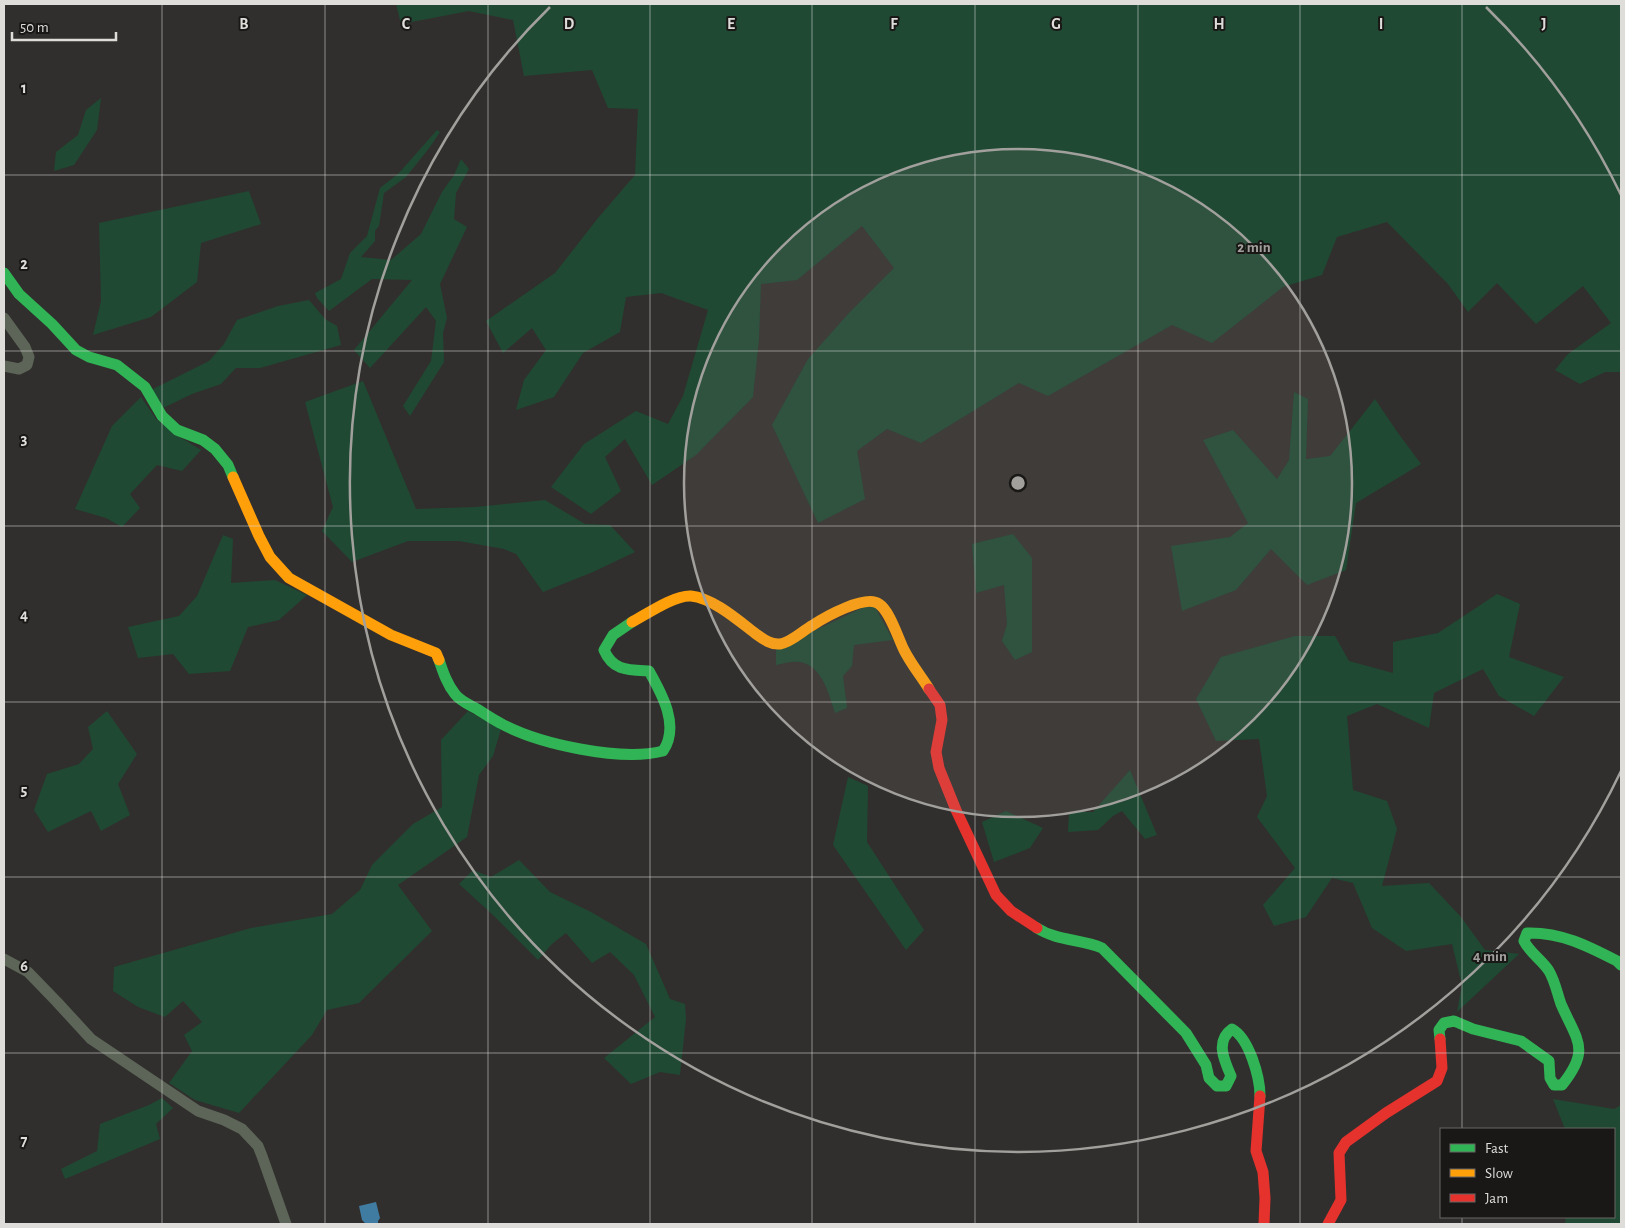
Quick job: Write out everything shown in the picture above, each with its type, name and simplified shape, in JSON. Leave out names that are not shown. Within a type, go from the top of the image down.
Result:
[{"type":"street","points":[[4,273],[19,294],[52,324],[76,350],[117,365],[145,387],[162,416],[177,430],[203,440],[215,448],[228,465],[270,557],[289,578],[391,635],[436,653],[446,681],[456,696],[501,724],[535,737],[578,749],[626,755],[652,754],[663,751],[670,739],[670,721],[660,690],[649,671],[615,667],[607,660],[604,650],[613,635],[673,600],[690,596],[703,600],[768,642],[779,644],[791,640],[814,624],[837,612],[862,602],[872,601],[880,604],[892,622],[904,650],[940,705],[942,720],[936,752],[939,768],[956,810],[996,895],[1011,911],[1043,932],[1058,938],[1093,944],[1102,948],[1186,1033],[1206,1065],[1209,1078],[1217,1086],[1226,1086],[1231,1076],[1226,1066],[1220,1042],[1225,1032],[1232,1029],[1238,1032],[1246,1045],[1257,1072],[1260,1093],[1256,1151],[1263,1172],[1264,1224]]},
{"type":"street","points":[[4,318],[25,347],[29,357],[27,365],[19,369],[4,366]]},
{"type":"street","points":[[1328,1224],[1341,1200],[1339,1152],[1346,1142],[1361,1131],[1437,1081],[1442,1068],[1439,1030],[1444,1023],[1454,1021],[1473,1029],[1521,1041],[1550,1061],[1550,1078],[1554,1086],[1562,1085],[1571,1075],[1578,1063],[1581,1051],[1577,1035],[1558,999],[1547,967],[1528,949],[1524,941],[1527,933],[1540,932],[1564,936],[1617,961],[1621,965]]},
{"type":"street","points":[[4,959],[28,972],[91,1039],[198,1112],[232,1124],[249,1136],[258,1146],[286,1224]]},
{"type":"green space","points":[[396,4],[1621,4],[1621,372],[1605,372],[1580,384],[1555,370],[1568,354],[1611,323],[1583,286],[1536,324],[1497,283],[1468,312],[1448,284],[1387,222],[1337,237],[1322,275],[1283,287],[1212,343],[1172,325],[1048,396],[1019,383],[921,443],[887,429],[857,451],[865,499],[818,523],[772,425],[808,359],[849,313],[894,268],[862,226],[797,280],[761,284],[759,339],[753,397],[696,455],[652,485],[625,439],[605,457],[621,491],[591,514],[551,487],[584,444],[636,411],[668,424],[683,396],[708,310],[661,293],[626,297],[620,332],[583,353],[554,397],[516,410],[524,380],[546,350],[532,328],[503,353],[486,321],[555,273],[635,175],[638,109],[608,108],[592,70],[524,76],[513,20],[469,11],[401,24]]},
{"type":"green space","points":[[101,98],[97,130],[74,165],[54,171],[56,152],[78,135],[86,110]]},
{"type":"green space","points":[[437,130],[440,132],[406,177],[384,193],[379,226],[375,231],[375,241],[361,257],[391,260],[421,234],[461,159],[469,169],[456,193],[454,219],[467,227],[440,284],[447,318],[443,333],[444,362],[410,416],[403,406],[431,361],[436,321],[426,307],[370,368],[354,350],[412,280],[372,279],[329,311],[315,293],[341,279],[350,253],[367,236],[380,188],[399,173]]},
{"type":"green space","points":[[249,191],[261,224],[201,243],[197,282],[151,317],[93,335],[101,301],[99,223]]},
{"type":"green space","points":[[309,300],[325,319],[337,326],[341,345],[260,368],[236,368],[221,384],[192,394],[161,409],[151,390],[209,361],[224,344],[237,320],[278,306]]},
{"type":"green space","points":[[363,381],[416,509],[475,507],[545,500],[585,524],[610,525],[635,552],[593,572],[543,592],[516,554],[504,549],[459,541],[408,541],[352,562],[322,531],[333,507],[305,402]]},
{"type":"green space","points":[[1294,392],[1308,399],[1306,459],[1330,456],[1375,399],[1421,464],[1356,503],[1346,570],[1307,585],[1271,549],[1236,590],[1182,611],[1171,546],[1230,537],[1248,523],[1203,440],[1233,430],[1277,479],[1289,460]]},
{"type":"green space","points":[[141,397],[156,419],[175,434],[201,450],[182,471],[157,465],[130,494],[140,508],[122,527],[106,518],[75,509],[112,426]]},
{"type":"green space","points":[[1013,534],[1032,558],[1032,652],[1015,660],[1002,641],[1007,624],[1004,585],[976,593],[972,544]]},
{"type":"green space","points":[[223,535],[233,539],[231,583],[275,580],[307,595],[279,620],[248,627],[230,671],[189,674],[173,654],[138,658],[128,627],[179,616],[197,596]]},
{"type":"green space","points":[[1497,594],[1520,604],[1509,657],[1564,677],[1534,716],[1499,696],[1483,669],[1434,693],[1429,728],[1377,704],[1347,716],[1353,790],[1387,801],[1397,829],[1382,886],[1429,883],[1461,917],[1485,950],[1519,954],[1457,1012],[1462,985],[1452,944],[1406,951],[1372,928],[1353,883],[1332,878],[1306,917],[1274,926],[1263,905],[1295,868],[1257,817],[1267,796],[1259,739],[1216,741],[1196,699],[1221,657],[1295,636],[1335,636],[1349,661],[1393,673],[1393,642],[1438,633]]},
{"type":"green space","points":[[864,607],[875,607],[893,640],[854,645],[852,666],[843,676],[847,708],[835,713],[825,684],[816,671],[811,666],[801,662],[776,665],[776,649]]},
{"type":"green space","points":[[107,711],[137,754],[118,784],[130,815],[101,831],[91,811],[48,832],[34,810],[47,774],[79,764],[93,749],[88,727]]},
{"type":"green space","points":[[468,711],[501,729],[493,756],[479,775],[467,837],[398,885],[432,931],[359,1003],[327,1010],[312,1035],[239,1113],[195,1100],[169,1083],[192,1051],[184,1035],[202,1022],[183,1001],[165,1017],[138,1007],[113,991],[114,967],[251,928],[332,914],[360,890],[372,865],[413,824],[442,807],[441,740]]},
{"type":"green space","points":[[1130,770],[1157,835],[1145,839],[1122,811],[1113,816],[1098,830],[1068,832],[1069,812],[1093,812]]},
{"type":"green space","points":[[848,777],[868,786],[867,842],[924,930],[906,950],[833,845]]},
{"type":"green space","points":[[1006,811],[1043,828],[1030,848],[994,862],[982,822]]},
{"type":"green space","points":[[519,860],[550,892],[591,912],[646,944],[670,999],[685,1004],[686,1019],[680,1075],[660,1072],[631,1084],[604,1058],[655,1017],[634,975],[610,952],[592,963],[566,933],[552,944],[538,960],[459,884],[473,870],[491,877]]},
{"type":"green space","points":[[162,1098],[173,1108],[156,1124],[160,1139],[65,1179],[61,1169],[97,1151],[100,1124]]},
{"type":"green space","points":[[1553,1099],[1614,1109],[1621,1105],[1621,1224],[1565,1224],[1566,1218],[1615,1218],[1615,1128],[1565,1128]]},
{"type":"water","points":[[376,1202],[380,1218],[378,1224],[366,1224],[362,1220],[359,1206]]},
{"type":"traffic: fast","points":[[4,273],[19,294],[52,324],[76,350],[89,357],[117,365],[145,387],[162,416],[177,430],[203,440],[215,449],[228,465],[233,477]]},
{"type":"traffic: fast","points":[[439,660],[447,682],[457,696],[465,703],[516,731],[557,744],[603,753],[645,754],[663,751],[668,741],[669,721],[664,700],[649,671],[617,666],[604,650],[613,635],[632,622]]},
{"type":"traffic: fast","points":[[1037,928],[1061,938],[1102,948],[1186,1033],[1206,1065],[1209,1078],[1217,1086],[1226,1086],[1231,1076],[1222,1045],[1227,1034],[1232,1029],[1244,1041],[1248,1049],[1256,1069],[1260,1096]]},
{"type":"traffic: fast","points":[[1440,1039],[1439,1030],[1444,1023],[1454,1021],[1473,1029],[1521,1041],[1549,1061],[1550,1078],[1554,1085],[1562,1085],[1571,1073],[1579,1053],[1576,1036],[1561,1004],[1551,975],[1524,941],[1527,933],[1563,937],[1606,955],[1621,965]]},
{"type":"traffic: slow","points":[[233,477],[270,557],[289,578],[391,635],[436,653],[439,660]]},
{"type":"traffic: slow","points":[[632,622],[669,602],[691,596],[717,605],[764,640],[773,644],[780,644],[793,639],[809,627],[836,612],[856,604],[873,602],[879,604],[887,612],[907,655],[929,689]]},
{"type":"traffic: jam","points":[[929,689],[940,705],[942,720],[936,752],[939,768],[956,810],[996,895],[1011,911],[1037,928]]},
{"type":"traffic: jam","points":[[1328,1224],[1341,1200],[1339,1153],[1346,1142],[1386,1113],[1437,1081],[1442,1068],[1440,1039]]},
{"type":"traffic: jam","points":[[1260,1096],[1256,1151],[1263,1172],[1264,1224]]}]
